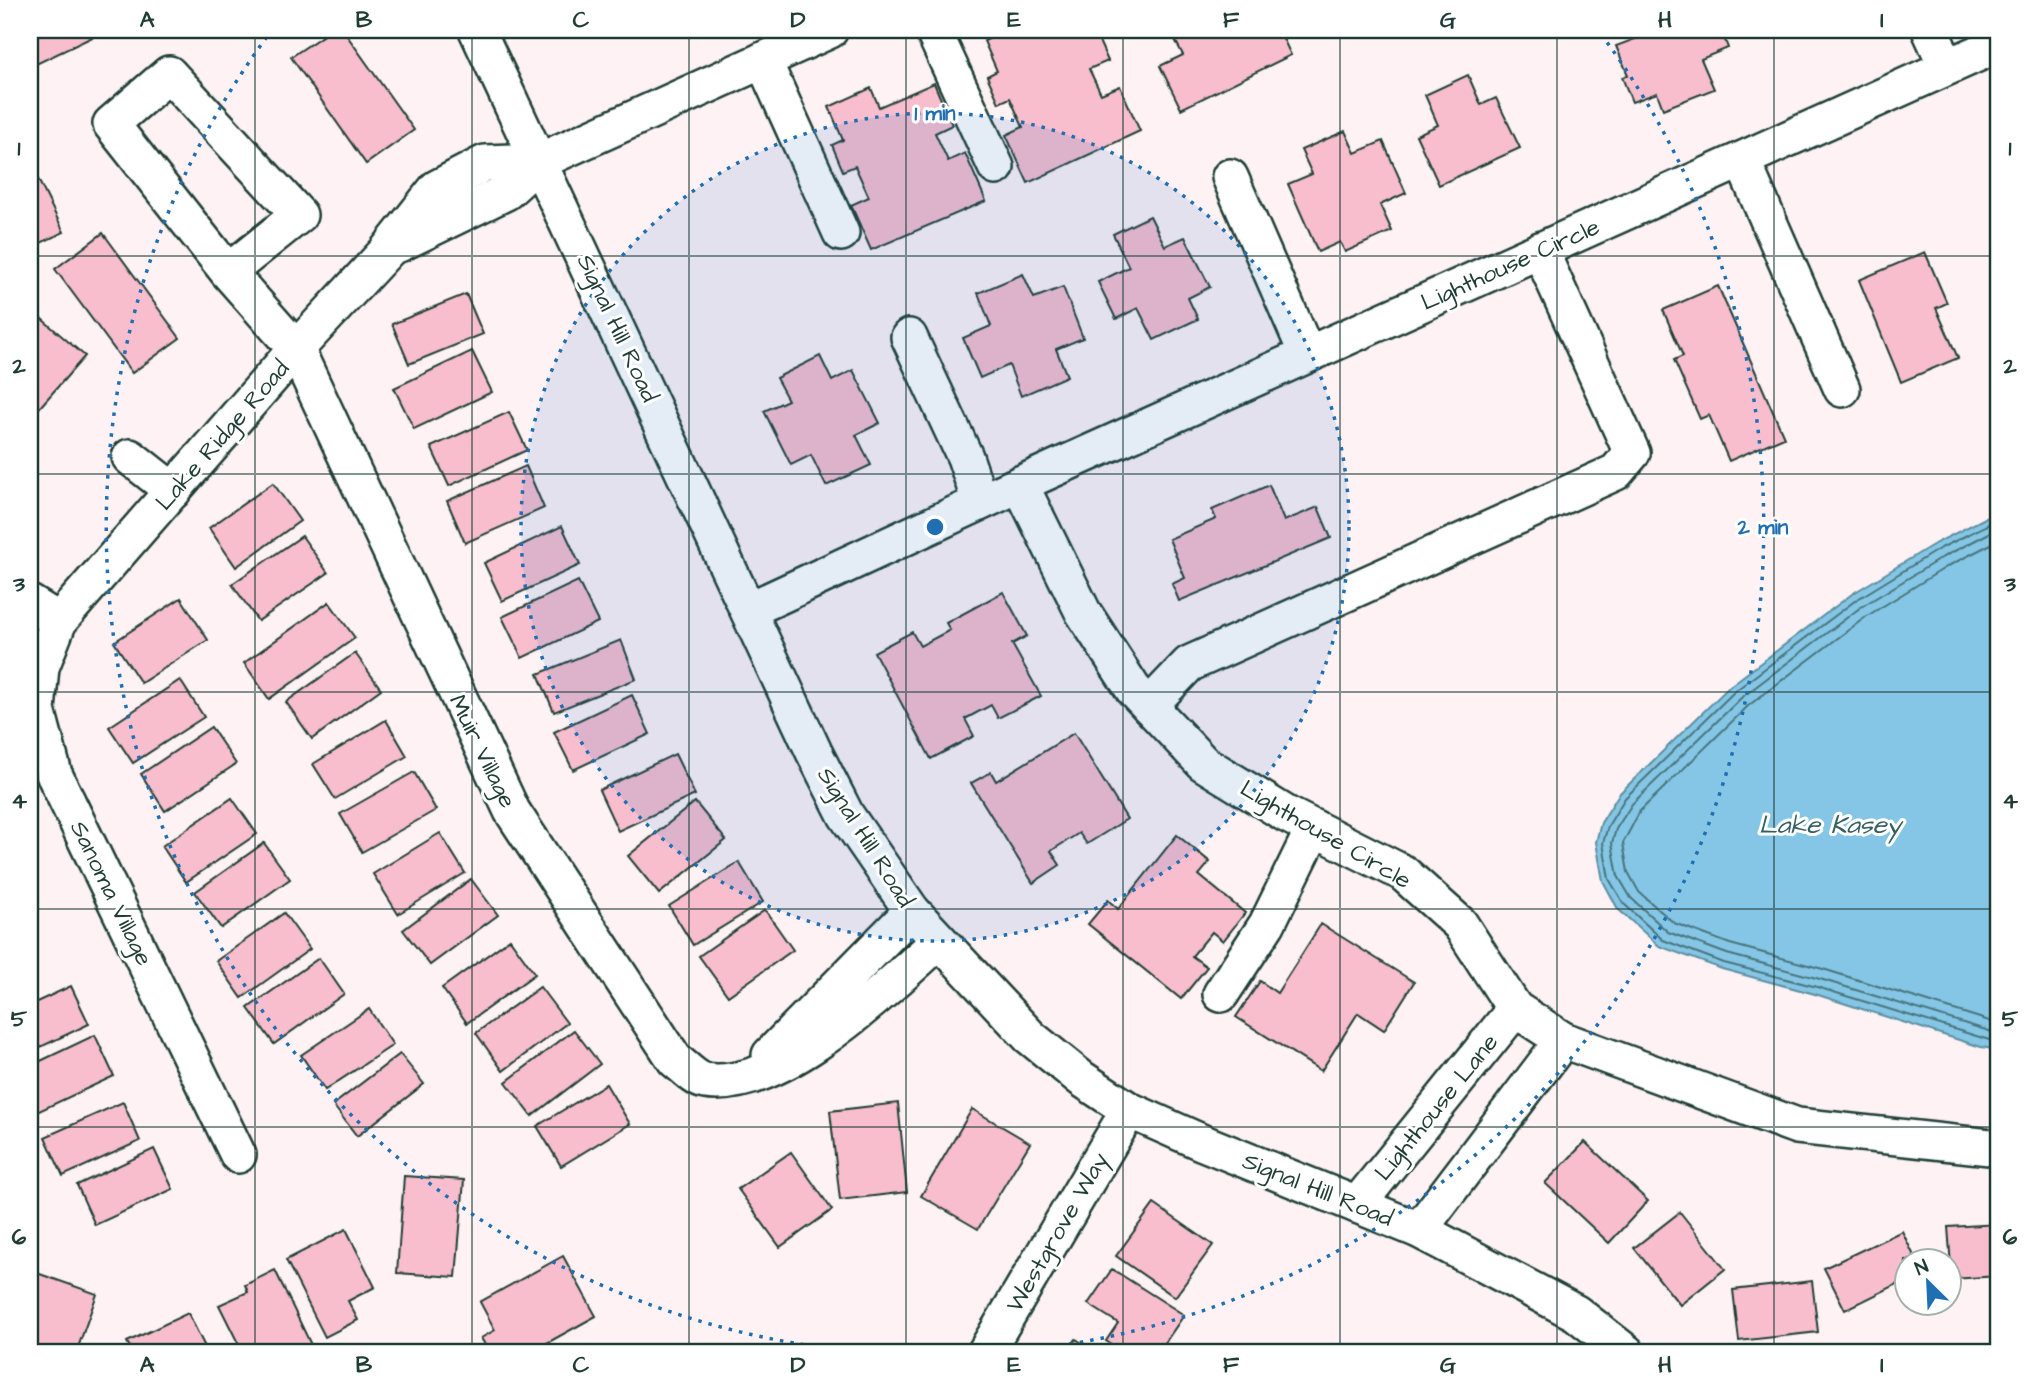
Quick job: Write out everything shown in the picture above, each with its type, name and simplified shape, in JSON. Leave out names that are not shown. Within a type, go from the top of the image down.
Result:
[{"type":"street","name":"Signal Hill Road","points":[[477,30],[814,752],[846,815],[912,911],[938,942],[1030,1037],[1082,1079],[1129,1110],[1419,1230],[1566,1307],[1627,1353]]},
{"type":"street","name":"Lake Ridge Road","points":[[59,621],[296,349],[387,251],[506,192],[540,161],[830,30]]},
{"type":"street","points":[[933,30],[996,167]]},
{"type":"street","points":[[1930,30],[1947,67]]},
{"type":"street","name":"Lighthouse Circle","points":[[750,610],[980,502],[1999,44]]},
{"type":"street","points":[[763,60],[841,233]]},
{"type":"street","name":"Muir Village","points":[[228,272],[299,215],[169,74],[110,124],[228,272],[296,349],[512,811],[675,1060],[703,1081],[746,1081],[838,1030],[938,942]]},
{"type":"street","points":[[1742,160],[1842,389]]},
{"type":"street","points":[[1230,177],[1307,354]]},
{"type":"street","points":[[1149,706],[1189,664],[1616,472],[1632,453],[1540,250]]},
{"type":"street","points":[[909,337],[965,457],[980,502]]},
{"type":"street","points":[[130,457],[173,491]]},
{"type":"street","name":"Lighthouse Circle","points":[[1020,484],[1083,612],[1133,689],[1149,706],[1203,763],[1314,828],[1404,873],[1460,924],[1515,1009],[1563,1040],[1797,1126],[1999,1148]]},
{"type":"street","points":[[30,603],[59,621]]},
{"type":"street","name":"Sanoma Village","points":[[59,621],[41,667],[37,710],[54,774],[239,1155]]},
{"type":"street","points":[[1221,993],[1267,924],[1314,828]]},
{"type":"street","points":[[746,1081],[912,911]]},
{"type":"street","name":"Lighthouse Lane","points":[[1357,1205],[1515,1009]]},
{"type":"street","points":[[1419,1230],[1563,1040]]},
{"type":"street","name":"Westgrove Way","points":[[985,1353],[1129,1110]]},
{"type":"water","name":"Lake Kasey","points":[[1999,511],[1999,1050],[1981,1047],[1815,994],[1722,969],[1659,946],[1618,909],[1603,881],[1596,842],[1601,823],[1619,794],[1730,686],[1852,594],[1936,543]]},
{"type":"building","points":[[30,30],[107,30],[30,67]]},
{"type":"building","points":[[331,30],[343,30],[414,130],[366,164],[291,57]]},
{"type":"building","points":[[1008,30],[1094,30],[1108,61],[1089,69],[1101,94],[1120,86],[1140,131],[1028,183],[1006,135],[1023,127],[1010,98],[999,103],[987,76],[997,71],[984,41]]},
{"type":"building","points":[[1170,30],[1279,30],[1291,55],[1181,109],[1160,66],[1183,55]]},
{"type":"building","points":[[1635,30],[1721,30],[1728,48],[1701,59],[1714,89],[1663,109],[1657,93],[1632,102],[1622,77],[1628,75],[1616,46],[1638,38]]},
{"type":"building","points":[[1468,75],[1481,105],[1496,98],[1520,148],[1439,185],[1416,135],[1438,125],[1425,95]]},
{"type":"building","points":[[934,83],[952,125],[935,133],[948,161],[965,153],[986,201],[871,250],[851,205],[869,197],[855,166],[843,171],[832,145],[843,140],[829,107],[871,88],[879,107]]},
{"type":"building","points":[[1345,131],[1355,153],[1383,141],[1406,193],[1380,205],[1392,231],[1345,252],[1340,242],[1318,252],[1288,184],[1312,174],[1301,150]]},
{"type":"building","points":[[30,163],[64,232],[30,248]]},
{"type":"building","points":[[1999,189],[1999,210],[1992,193]]},
{"type":"building","points":[[1150,216],[1165,246],[1185,237],[1210,287],[1188,298],[1198,319],[1154,340],[1138,308],[1116,319],[1098,282],[1129,267],[1113,234]]},
{"type":"building","points":[[103,233],[180,338],[132,373],[55,269]]},
{"type":"building","points":[[1925,252],[1947,303],[1936,308],[1958,358],[1901,382],[1859,280]]},
{"type":"building","points":[[1023,274],[1034,298],[1063,287],[1083,338],[1056,349],[1067,376],[1021,396],[1009,365],[980,378],[963,338],[991,326],[978,293]]},
{"type":"building","points":[[1718,286],[1784,437],[1729,461],[1709,415],[1700,419],[1674,360],[1683,356],[1663,310]]},
{"type":"building","points":[[466,294],[483,334],[409,364],[392,324]]},
{"type":"building","points":[[35,313],[85,356],[33,415],[30,412],[30,319]]},
{"type":"building","points":[[472,351],[492,392],[414,429],[394,388]]},
{"type":"building","points":[[820,356],[832,381],[853,370],[880,423],[856,435],[871,465],[826,486],[811,455],[791,465],[764,411],[788,400],[776,378]]},
{"type":"building","points":[[509,412],[527,450],[449,486],[431,447]]},
{"type":"building","points":[[526,466],[544,508],[465,543],[447,501]]},
{"type":"building","points":[[273,483],[300,521],[236,567],[209,528]]},
{"type":"building","points":[[1269,485],[1284,521],[1318,507],[1331,538],[1179,601],[1172,584],[1185,578],[1169,539],[1216,519],[1212,510]]},
{"type":"building","points":[[562,526],[580,565],[502,601],[484,563]]},
{"type":"building","points":[[302,536],[328,573],[258,621],[232,584]]},
{"type":"building","points":[[578,581],[598,622],[522,658],[502,617]]},
{"type":"building","points":[[1003,592],[1027,636],[1012,644],[1041,696],[998,718],[991,705],[965,719],[974,736],[931,759],[874,652],[912,632],[920,646],[950,630],[946,623]]},
{"type":"building","points":[[181,598],[208,640],[141,683],[114,642]]},
{"type":"building","points":[[329,602],[355,638],[269,699],[244,663]]},
{"type":"building","points":[[621,640],[636,679],[554,712],[538,674]]},
{"type":"building","points":[[355,653],[381,689],[312,739],[286,702]]},
{"type":"building","points":[[180,680],[204,717],[133,763],[109,727]]},
{"type":"building","points":[[632,695],[650,734],[573,770],[554,732]]},
{"type":"building","points":[[386,720],[407,756],[335,799],[313,764]]},
{"type":"building","points":[[211,727],[236,764],[165,811],[141,774]]},
{"type":"building","points":[[1074,733],[1127,819],[1087,844],[1079,833],[1051,851],[1060,865],[1033,883],[971,783],[991,772],[996,781]]},
{"type":"building","points":[[675,754],[695,795],[618,831],[599,790]]},
{"type":"building","points":[[414,772],[436,810],[362,852],[340,814]]},
{"type":"building","points":[[232,798],[257,834],[186,882],[162,846]]},
{"type":"building","points":[[695,802],[726,840],[659,894],[628,856]]},
{"type":"building","points":[[440,833],[465,873],[398,914],[373,874]]},
{"type":"building","points":[[1177,835],[1210,862],[1199,875],[1245,913],[1223,941],[1212,932],[1192,956],[1207,967],[1181,999],[1088,924],[1108,900],[1118,909]]},
{"type":"building","points":[[264,843],[290,879],[221,928],[195,892]]},
{"type":"building","points":[[739,862],[763,902],[693,945],[669,906]]},
{"type":"building","points":[[471,879],[498,915],[430,965],[403,930]]},
{"type":"building","points":[[765,910],[793,950],[728,996],[699,956]]},
{"type":"building","points":[[284,913],[310,949],[242,998],[216,961]]},
{"type":"building","points":[[1321,924],[1414,982],[1384,1030],[1358,1013],[1321,1071],[1236,1017],[1260,981],[1277,993]]},
{"type":"building","points":[[510,939],[535,974],[467,1023],[442,988]]},
{"type":"building","points":[[319,958],[344,994],[274,1044],[248,1008]]},
{"type":"building","points":[[71,986],[89,1024],[30,1052],[30,1005]]},
{"type":"building","points":[[540,987],[567,1023],[503,1071],[476,1033]]},
{"type":"building","points":[[369,1009],[393,1045],[325,1090],[301,1055]]},
{"type":"building","points":[[574,1030],[600,1064],[532,1116],[506,1082]]},
{"type":"building","points":[[95,1035],[114,1076],[37,1112],[30,1096],[30,1066]]},
{"type":"building","points":[[400,1054],[424,1084],[357,1136],[333,1105]]},
{"type":"building","points":[[606,1084],[630,1124],[561,1166],[537,1126]]},
{"type":"building","points":[[123,1102],[140,1141],[63,1176],[45,1137]]},
{"type":"building","points":[[898,1103],[907,1192],[840,1200],[830,1111]]},
{"type":"building","points":[[972,1109],[1030,1143],[978,1229],[921,1196]]},
{"type":"building","points":[[1585,1142],[1648,1201],[1609,1243],[1545,1183]]},
{"type":"building","points":[[154,1149],[173,1189],[95,1225],[77,1185]]},
{"type":"building","points":[[791,1152],[832,1210],[780,1247],[738,1189]]},
{"type":"building","points":[[404,1176],[464,1180],[456,1277],[397,1273]]},
{"type":"building","points":[[1154,1204],[1213,1245],[1175,1297],[1116,1256]]},
{"type":"building","points":[[1680,1212],[1725,1269],[1680,1305],[1634,1248]]},
{"type":"building","points":[[1999,1224],[1999,1276],[1962,1278],[1962,1246],[1949,1246],[1948,1227]]},
{"type":"building","points":[[346,1229],[375,1287],[348,1301],[358,1320],[325,1337],[286,1260]]},
{"type":"building","points":[[1902,1231],[1909,1246],[1892,1246],[1892,1287],[1845,1310],[1824,1268]]},
{"type":"building","points":[[563,1256],[596,1316],[529,1353],[490,1353],[481,1338],[495,1330],[480,1302]]},
{"type":"building","points":[[1112,1269],[1184,1315],[1158,1353],[1125,1353],[1106,1341],[1118,1323],[1088,1304]]},
{"type":"building","points":[[275,1270],[313,1349],[304,1353],[243,1353],[219,1305],[248,1292],[245,1285]]},
{"type":"building","points":[[34,1272],[97,1294],[76,1353],[30,1353],[30,1283]]},
{"type":"building","points":[[1812,1281],[1818,1332],[1739,1341],[1733,1290]]},
{"type":"building","points":[[188,1313],[208,1353],[133,1353],[127,1342]]},
{"type":"building","points":[[1076,1339],[1097,1353],[1066,1353]]}]
